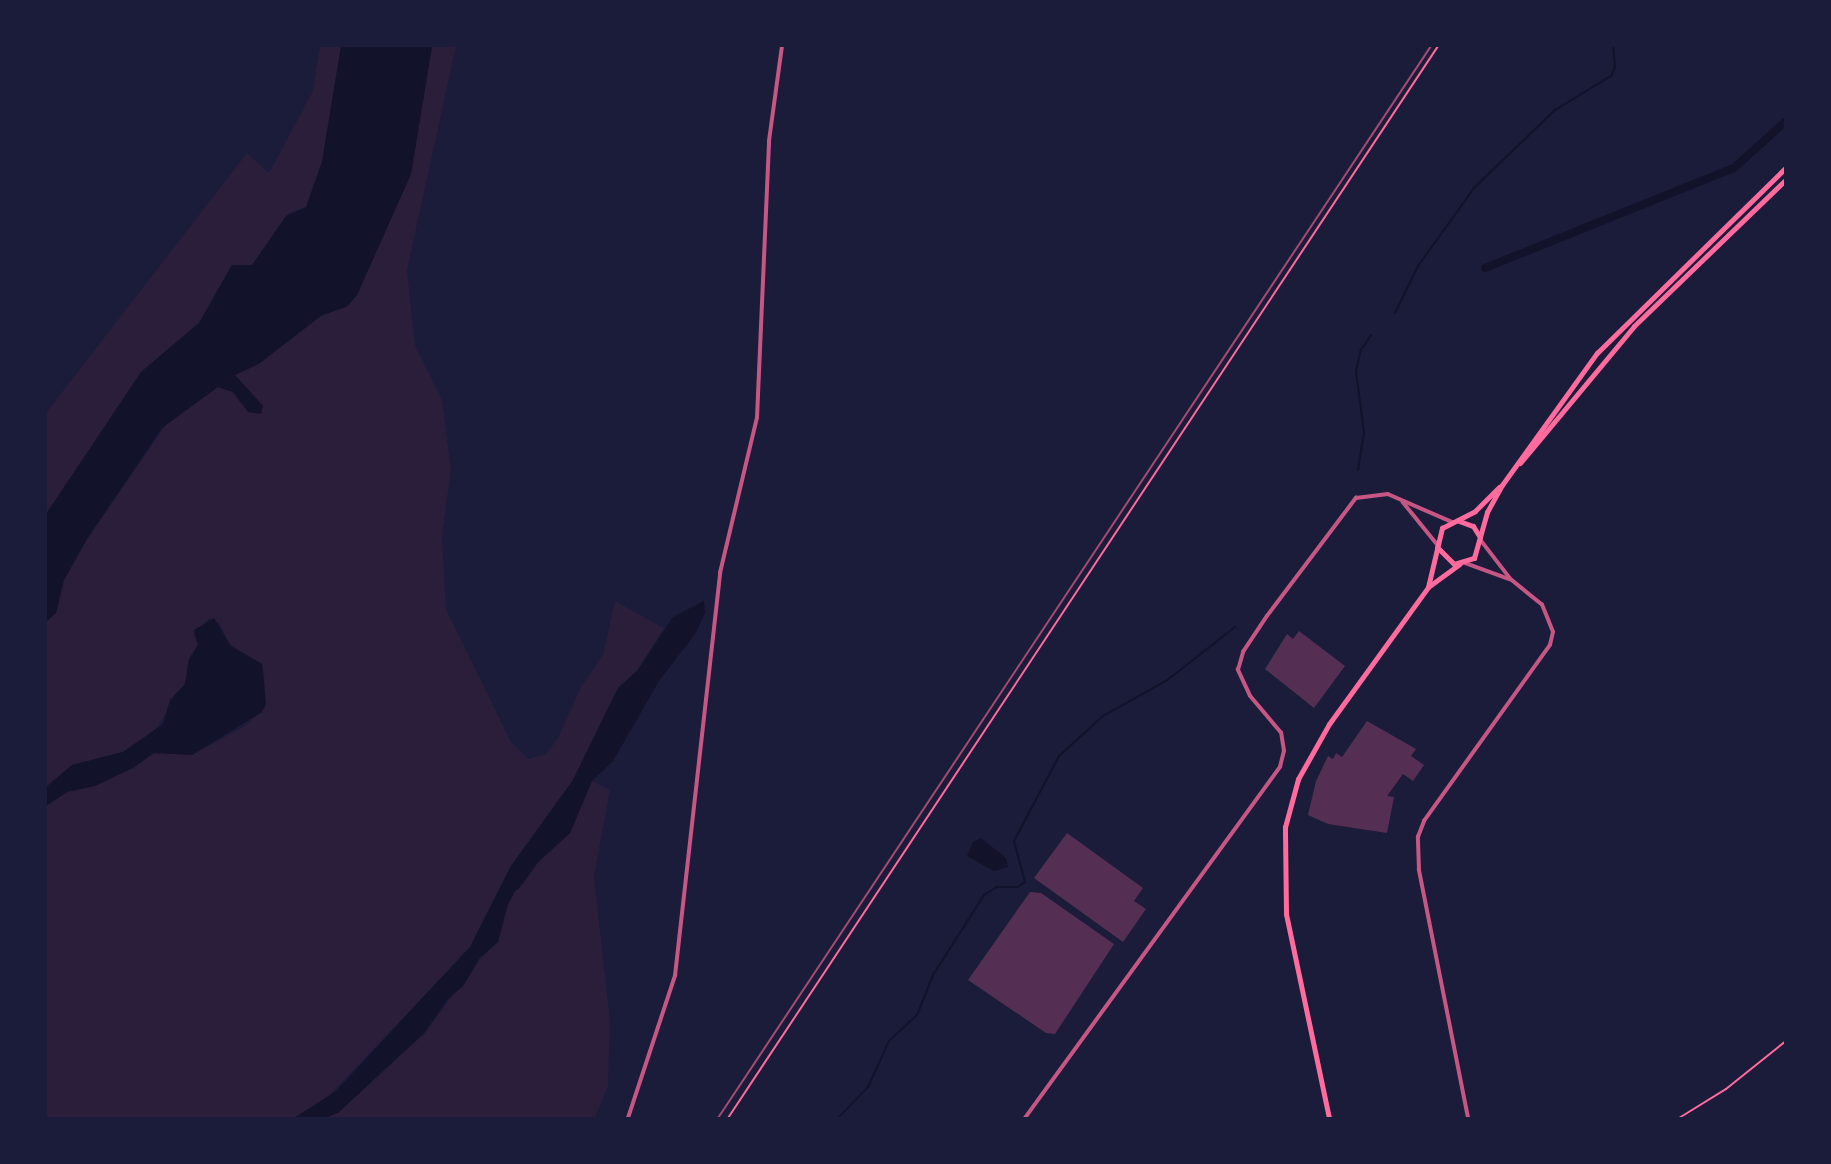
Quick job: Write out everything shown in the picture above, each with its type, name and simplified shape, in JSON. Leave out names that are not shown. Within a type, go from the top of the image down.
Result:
[{"type":"main road","points":[[1428,587],[1442,528],[1475,511],[1502,485],[1615,332],[1786,167]]},
{"type":"main road","points":[[1513,470],[1634,326],[1786,179]]},
{"type":"main road","points":[[1329,1118],[1286,914],[1285,827],[1298,779],[1318,741],[1428,587],[1477,555],[1480,539],[1502,485]]},
{"type":"main road","points":[[1454,521],[1469,523],[1480,539]]},
{"type":"main road","points":[[1437,545],[1443,558],[1463,564]]},
{"type":"street","points":[[628,1118],[675,976],[720,573],[757,418],[769,141],[782,46]]},
{"type":"street","points":[[1025,1118],[1280,767],[1284,751],[1281,733],[1240,677],[1243,652],[1350,503],[1372,493],[1454,521]]},
{"type":"street","points":[[1403,502],[1437,545]]},
{"type":"street","points":[[1468,1118],[1417,845],[1424,821],[1550,645],[1551,618],[1534,597],[1511,580],[1480,539]]},
{"type":"street","points":[[1463,564],[1511,580]]},
{"type":"path","points":[[727,1118],[1438,46]]},
{"type":"path","points":[[1679,1118],[1726,1089],[1786,1041]]},
{"type":"shaded area","points":[[320,46],[341,46],[322,162],[306,207],[289,213],[252,265],[232,265],[199,323],[141,372],[46,514],[46,413],[247,153],[269,173],[313,91]]},
{"type":"shaded area","points":[[341,46],[432,46],[411,174],[357,295],[346,307],[322,315],[260,363],[235,375],[263,406],[261,414],[248,412],[233,392],[218,387],[162,428],[87,539],[64,580],[56,613],[46,622],[46,514],[141,372],[199,323],[232,265],[252,265],[286,216],[306,207],[322,162]]},
{"type":"shaded area","points":[[432,46],[456,46],[407,270],[415,345],[442,400],[451,469],[442,537],[446,609],[511,742],[528,759],[546,754],[558,738],[581,687],[603,655],[615,601],[664,628],[637,671],[618,688],[573,780],[511,866],[470,947],[326,1099],[294,1118],[46,1118],[46,806],[67,792],[133,768],[154,753],[192,755],[245,726],[265,708],[264,672],[228,643],[220,624],[210,618],[193,634],[198,645],[189,659],[185,684],[152,735],[123,752],[72,765],[46,787],[46,622],[57,609],[64,580],[87,539],[168,422],[217,387],[233,392],[241,403],[263,406],[235,375],[260,363],[318,318],[349,305],[357,295],[411,174]]},
{"type":"shaded area","points":[[704,601],[705,613],[695,634],[659,681],[613,761],[592,781],[570,833],[524,875],[508,904],[498,942],[480,958],[463,986],[447,1000],[425,1032],[339,1112],[326,1118],[294,1118],[336,1091],[470,947],[511,866],[573,780],[618,688],[637,671],[673,617]]},
{"type":"shaded area","points":[[214,618],[231,646],[262,664],[266,704],[262,712],[192,755],[154,753],[133,768],[95,786],[67,792],[46,806],[46,787],[72,765],[123,752],[163,724],[170,700],[185,684],[189,659],[198,645],[194,630]]},
{"type":"shaded area","points":[[592,781],[610,790],[594,876],[610,1021],[608,1086],[595,1118],[326,1118],[339,1112],[425,1033],[480,958],[495,945],[508,904],[524,875],[570,833]]},
{"type":"shaded area","points":[[981,838],[1006,858],[1008,867],[994,871],[967,856],[973,842]]},
{"type":"building","points":[[1299,631],[1345,666],[1314,708],[1265,669],[1287,634],[1293,639]]},
{"type":"building","points":[[1367,721],[1416,749],[1411,756],[1424,765],[1413,781],[1403,774],[1387,796],[1394,797],[1387,833],[1328,824],[1308,815],[1316,781],[1328,756],[1333,759],[1336,753],[1342,757]]},
{"type":"building","points":[[1067,833],[1143,888],[1134,901],[1146,909],[1123,942],[1034,878]]},
{"type":"building","points":[[1030,892],[1041,893],[1114,944],[1055,1034],[1046,1033],[968,980]]},
{"type":"waterway","points":[[1395,313],[1418,266],[1474,188],[1555,110],[1611,76],[1615,67],[1613,46]]},
{"type":"waterway","points":[[1485,268],[1734,168],[1786,121]]},
{"type":"waterway","points":[[1358,470],[1364,433],[1356,371],[1361,350],[1371,335]]},
{"type":"waterway","points":[[838,1118],[868,1087],[889,1041],[917,1015],[933,975],[984,895],[997,887],[1018,887],[1025,882],[1014,841],[1059,756],[1103,716],[1166,681],[1235,627]]},
{"type":"waterway","points":[[516,886],[537,857]]},
{"type":"railway","points":[[718,1118],[1431,46]]}]
